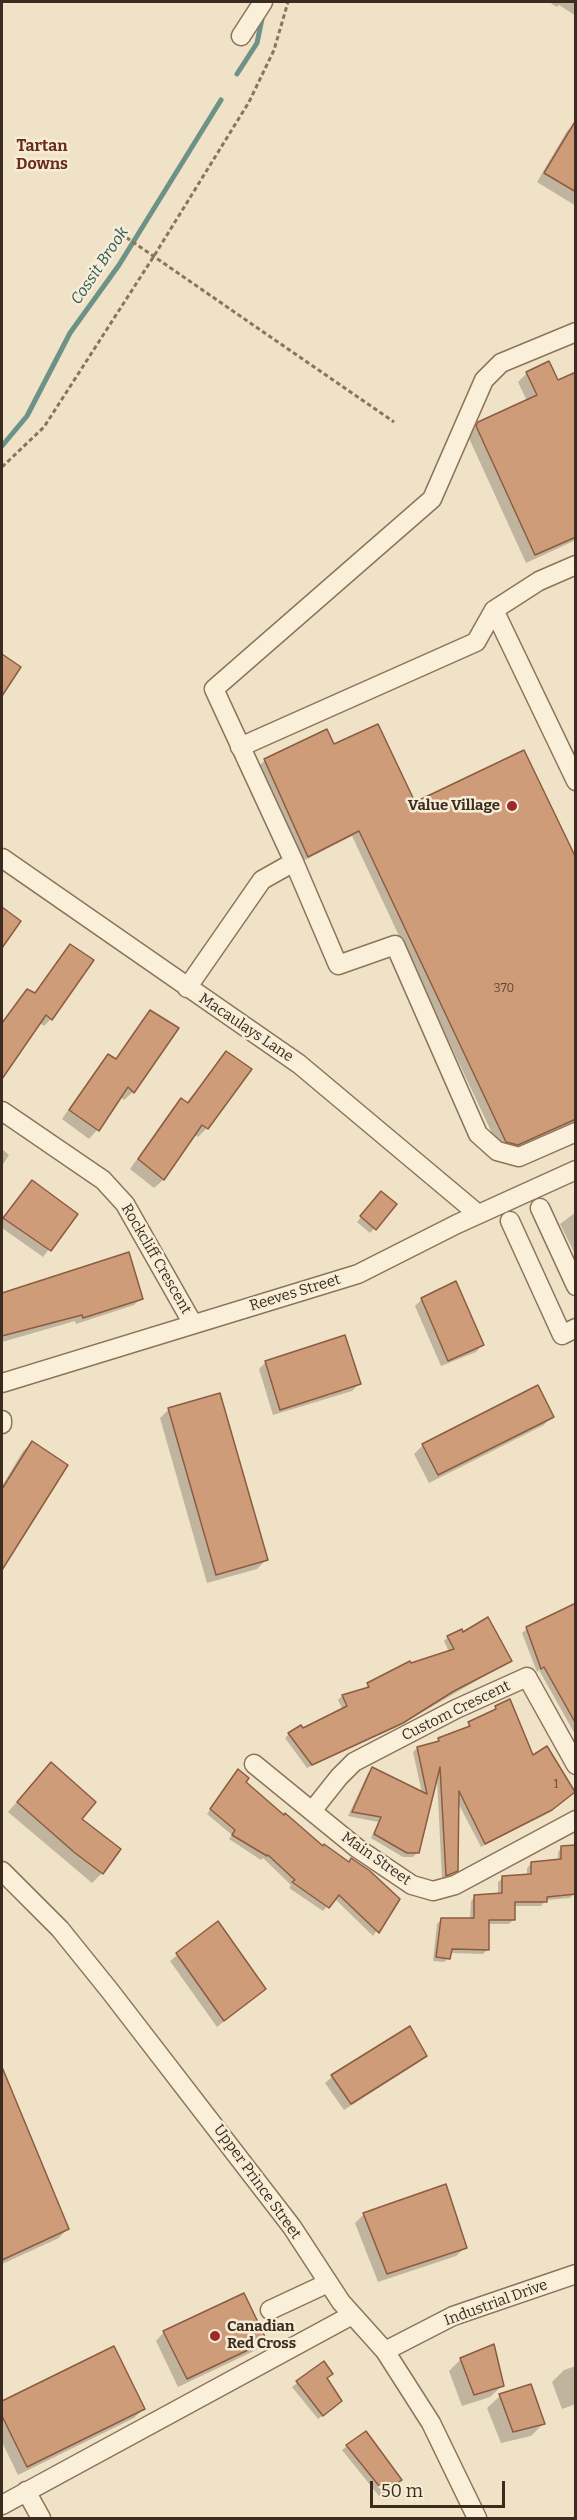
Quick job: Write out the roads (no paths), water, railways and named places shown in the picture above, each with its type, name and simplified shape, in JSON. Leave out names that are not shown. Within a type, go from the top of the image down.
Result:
[{"type":"street","points":[[241,36],[259,8]]},
{"type":"street","points":[[576,332],[501,363],[484,380],[432,499],[214,689],[294,862],[338,965],[394,945],[478,1134],[497,1151],[519,1157],[576,1132]]},
{"type":"street","points":[[240,747],[476,642],[494,610],[539,581],[576,565]]},
{"type":"street","points":[[494,610],[576,781]]},
{"type":"street","name":"Macaulays Lane","points":[[2,858],[299,1064],[478,1214]]},
{"type":"street","points":[[187,988],[262,880],[294,862]]},
{"type":"street","name":"Rockcliff Crescent","points":[[2,1111],[103,1180],[116,1192],[193,1324]]},
{"type":"street","name":"Reeves Street","points":[[2,1383],[358,1274],[478,1214],[576,1170]]},
{"type":"street","points":[[540,1208],[576,1286]]},
{"type":"street","points":[[510,1221],[562,1335],[576,1328]]},
{"type":"street","name":"Custom Crescent","points":[[312,1811],[354,1762],[449,1713],[527,1677],[576,1765]]},
{"type":"street","name":"Main Street","points":[[254,1764],[357,1848],[412,1886],[433,1891],[455,1885],[576,1820]]},
{"type":"street","name":"Upper Prince Street","points":[[2,1871],[60,1929],[110,1991],[292,2227],[328,2283],[352,2315],[385,2351],[431,2423],[477,2518]]},
{"type":"street","name":"Industrial Drive","points":[[385,2351],[453,2316],[576,2274]]},
{"type":"street","points":[[270,2310],[328,2283]]},
{"type":"street","points":[[2,2505],[352,2315]]},
{"type":"street","points":[[26,2491],[41,2518]]},
{"type":"waterway","name":"Cossit Brook","points":[[237,74],[257,43],[263,14]]},
{"type":"waterway","name":"Cossit Brook","points":[[2,446],[27,416],[70,333],[119,265],[221,100]]},
{"type":"place","name":"Value Village","points":[[512,806]]},
{"type":"place","name":"Canadian Red Cross","points":[[215,2336]]},
{"type":"district","name":"Tartan Downs","points":[[42,156]]}]
